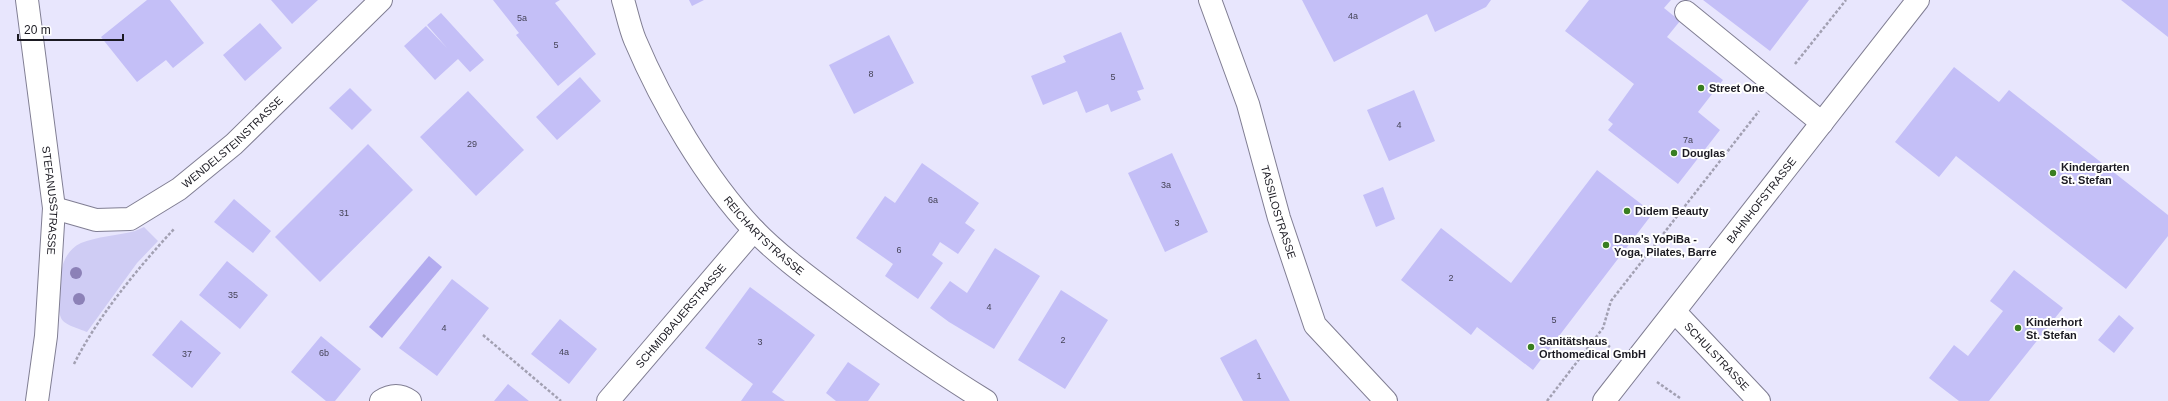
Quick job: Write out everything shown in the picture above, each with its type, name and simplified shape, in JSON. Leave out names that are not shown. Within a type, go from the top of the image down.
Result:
[{"type":"street","name":"STEFANUSSTRASSE","points":[[26,0],[54,208],[46,336],[37,401]]},
{"type":"street","name":"WENDELSTEINSTRASSE","points":[[54,208],[96,220],[130,219],[179,189],[234,144],[380,0]]},
{"type":"street","name":"REICHARTSTRASSE","points":[[623,0],[635,40],[666,103],[699,159],[725,196],[754,230],[799,270],[869,323],[973,398]]},
{"type":"street","name":"TASSILOSTRASSE","points":[[1210,0],[1248,104],[1279,218],[1315,325],[1386,401]]},
{"type":"street","name":"BAHNHOFSTRASSE","points":[[1604,401],[1918,0]]},
{"type":"street","points":[[1686,12],[1822,123]]},
{"type":"street","name":"SCHMIDBAUERSTRASSE","points":[[608,401],[754,230]]},
{"type":"street","name":"SCHULSTRASSE","points":[[1675,312],[1759,401]]},
{"type":"street","points":[[381,401],[390,396],[398,395],[410,401]]},
{"type":"path","points":[[1547,401],[1603,328],[1611,301],[1846,0]]},
{"type":"path","points":[[73,366],[83,346],[122,291],[175,227]]},
{"type":"path","points":[[483,334],[561,401]]},
{"type":"shaded area","points":[[144,227],[158,241],[137,263],[87,332],[69,325],[61,318],[59,310],[59,296],[62,266],[69,253],[74,247],[81,243],[135,231]]},
{"type":"shaded area","points":[[429,256],[442,267],[382,338],[369,327]]},
{"type":"building","points":[[147,0],[170,0],[204,43],[173,68],[166,60],[137,82],[101,37]]},
{"type":"building","points":[[271,0],[318,0],[292,24]]},
{"type":"building","points":[[493,0],[560,0],[555,3],[596,54],[558,86],[516,35],[519,33]]},
{"type":"building","points":[[689,0],[704,0],[692,6]]},
{"type":"building","points":[[1302,0],[1491,0],[1486,7],[1435,32],[1427,14],[1334,62]]},
{"type":"building","points":[[1589,0],[1671,0],[1664,8],[1680,21],[1667,37],[1723,80],[1698,112],[1720,130],[1678,184],[1608,130],[1613,124],[1608,120],[1634,84],[1565,31]]},
{"type":"building","points":[[1703,0],[1809,0],[1770,51]]},
{"type":"building","points":[[2121,0],[2168,0],[2168,37]]},
{"type":"building","points":[[441,13],[484,60],[470,72],[458,59],[435,80],[404,46],[426,26],[447,48],[427,25]]},
{"type":"building","points":[[260,23],[282,48],[245,81],[223,55]]},
{"type":"building","points":[[1121,32],[1144,89],[1137,91],[1141,100],[1111,112],[1108,104],[1086,113],[1077,91],[1043,105],[1031,76],[1066,62],[1063,56]]},
{"type":"building","points":[[889,35],[914,83],[854,114],[829,65]]},
{"type":"building","points":[[1954,67],[1999,102],[2009,90],[2168,215],[2168,236],[2126,289],[1956,156],[1939,177],[1895,142]]},
{"type":"building","points":[[580,77],[601,101],[557,140],[536,117]]},
{"type":"building","points":[[350,88],[372,110],[352,130],[329,108]]},
{"type":"building","points":[[1414,90],[1435,141],[1389,161],[1367,110]]},
{"type":"building","points":[[468,91],[524,150],[476,196],[420,137]]},
{"type":"building","points":[[368,144],[413,190],[320,282],[275,237]]},
{"type":"building","points":[[1172,153],[1208,232],[1165,252],[1128,173]]},
{"type":"building","points":[[922,163],[979,203],[965,223],[975,230],[958,254],[940,242],[932,255],[943,263],[918,299],[885,276],[893,264],[856,238],[885,196],[895,203]]},
{"type":"building","points":[[1597,170],[1653,213],[1533,370],[1477,327],[1471,335],[1401,280],[1441,228],[1511,283]]},
{"type":"building","points":[[1383,187],[1395,219],[1376,227],[1363,195]]},
{"type":"building","points":[[234,199],[271,231],[253,253],[214,222]]},
{"type":"building","points":[[995,248],[1040,276],[994,349],[949,322],[930,308],[950,281],[967,293]]},
{"type":"building","points":[[227,261],[268,295],[240,329],[199,295]]},
{"type":"building","name":"Kinderhort St. Stefan","points":[[2014,270],[2063,308],[1989,401],[1959,401],[1929,378],[1954,345],[1968,356],[2003,311],[1990,301]]},
{"type":"building","points":[[452,279],[489,308],[437,376],[399,348]]},
{"type":"building","points":[[750,287],[815,335],[772,392],[785,401],[741,401],[753,384],[705,348]]},
{"type":"building","points":[[1061,290],[1108,320],[1065,389],[1018,360]]},
{"type":"building","points":[[2119,315],[2134,328],[2114,353],[2098,340]]},
{"type":"building","points":[[560,319],[597,349],[569,384],[531,354]]},
{"type":"building","points":[[181,320],[221,353],[192,388],[152,355]]},
{"type":"building","points":[[321,336],[361,369],[335,401],[326,401],[291,372]]},
{"type":"building","points":[[1256,339],[1290,401],[1243,401],[1220,358]]},
{"type":"building","points":[[848,362],[880,384],[868,401],[836,401],[826,393]]},
{"type":"building","points":[[508,384],[529,401],[494,401]]},
{"type":"place","name":"Street One","points":[[1701,88]]},
{"type":"place","name":"Douglas","points":[[1674,153]]},
{"type":"place","name":"Kindergarten St. Stefan","points":[[2053,173]]},
{"type":"place","name":"Didem Beauty","points":[[1627,211]]},
{"type":"place","name":"Dana's YoPiBa - Yoga, Pilates, Barre","points":[[1606,245]]},
{"type":"place","name":"Kinderhort St. Stefan","points":[[2018,328]]},
{"type":"place","name":"Sanitätshaus Orthomedical GmbH","points":[[1531,347]]}]
